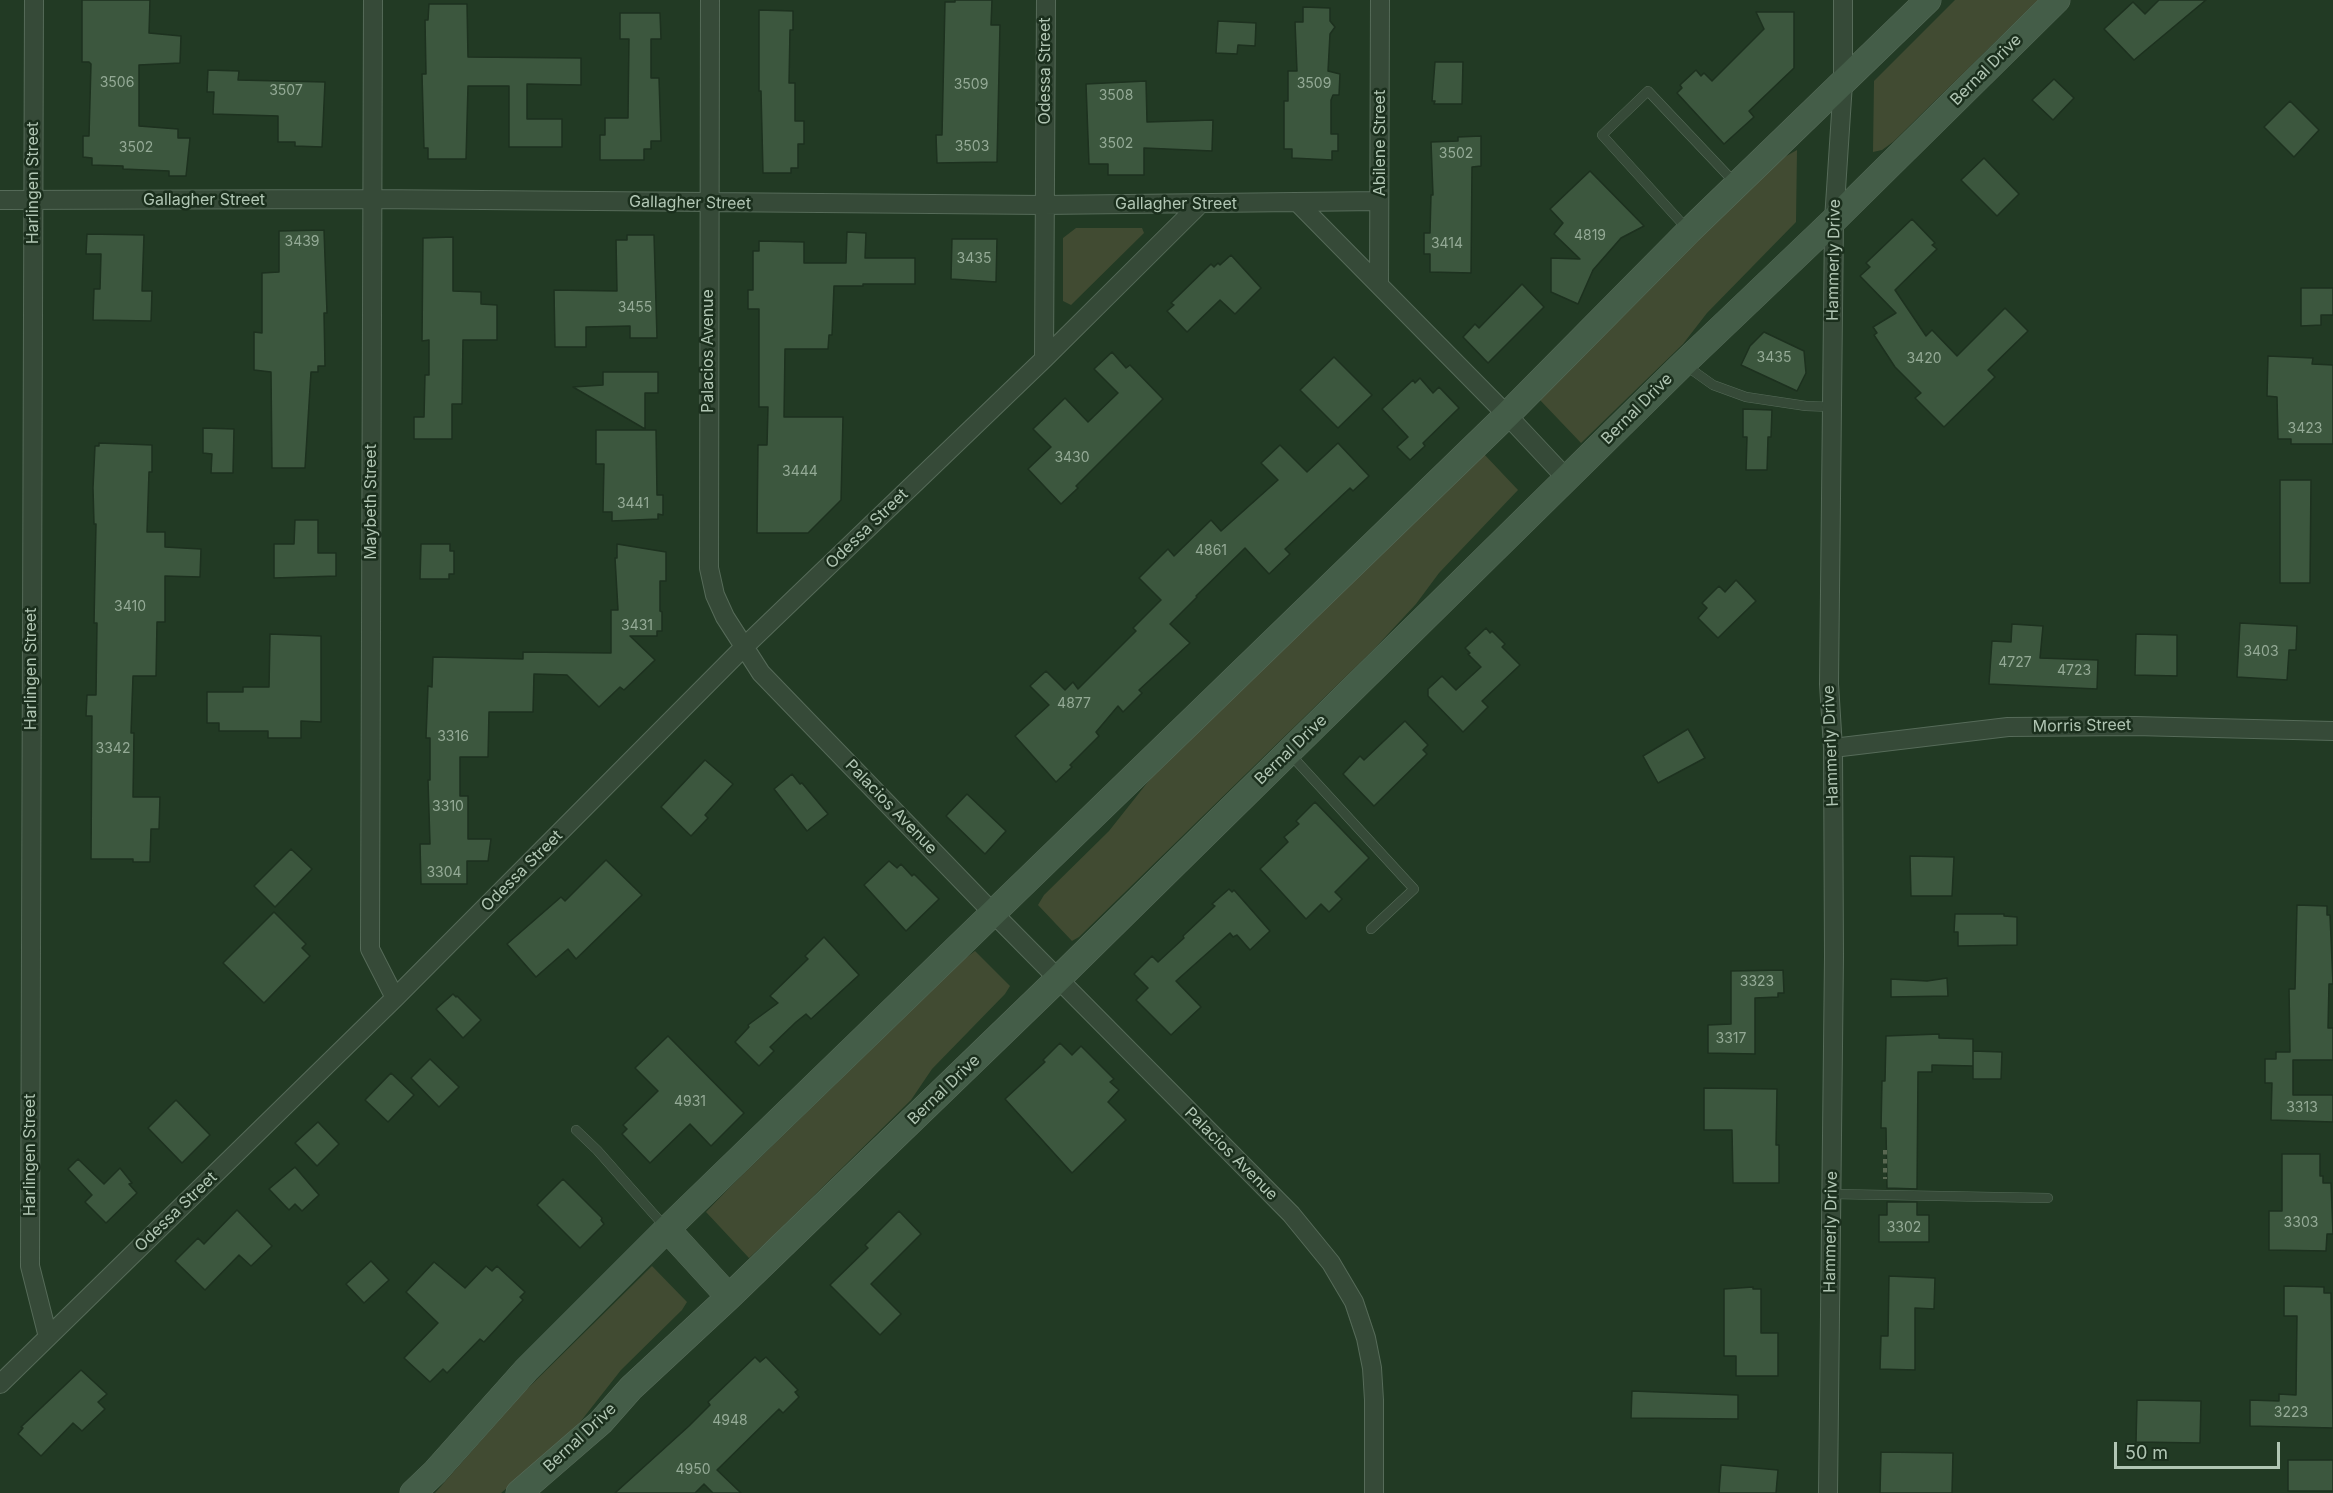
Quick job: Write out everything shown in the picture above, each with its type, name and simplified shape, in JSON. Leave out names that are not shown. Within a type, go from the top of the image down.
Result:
[{"type":"street","name":"Harlingen Street","points":[[34,0],[30,1266],[48,1337]]},
{"type":"street","name":"Maybeth Street","points":[[373,0],[370,949],[395,998]]},
{"type":"street","name":"Palacios Avenue","points":[[710,0],[709,568],[715,595],[725,617],[761,673],[993,913],[1291,1214],[1331,1263],[1354,1302],[1366,1338],[1372,1368],[1374,1493]]},
{"type":"street","name":"Odessa Street","points":[[1044,359],[1046,0]]},
{"type":"street","name":"Abilene Street","points":[[1379,285],[1380,0]]},
{"type":"street","name":"Hammerly Drive","points":[[1828,1493],[1834,957],[1833,748],[1829,684],[1834,220],[1843,83],[1843,0]]},
{"type":"street","points":[[412,1493],[435,1472],[526,1370],[667,1230],[1507,415],[1689,231],[1928,0]]},
{"type":"street","name":"Bernal Drive","points":[[519,1493],[601,1422],[631,1388],[729,1298],[1058,979],[2057,0]]},
{"type":"street","name":"Gallagher Street","points":[[0,200],[371,199],[1044,205],[1380,201]]},
{"type":"street","points":[[1298,203],[1567,479]]},
{"type":"street","name":"Odessa Street","points":[[0,1384],[395,998],[744,648],[1044,359],[1200,204]]},
{"type":"street","name":"Morris Street","points":[[1833,748],[2008,727],[2135,726],[2333,731]]},
{"type":"street","points":[[667,1230],[729,1298]]},
{"type":"lane","points":[[1689,231],[1602,135],[1648,92],[1738,186]]},
{"type":"lane","points":[[1683,364],[1713,385],[1746,397],[1806,406],[1833,407]]},
{"type":"lane","points":[[1288,753],[1413,890],[1371,929]]},
{"type":"lane","points":[[576,1130],[597,1150],[667,1230]]},
{"type":"lane","points":[[1832,1194],[2048,1198]]},
{"type":"path","points":[[1881,1195],[1885,1181],[1885,1150]]},
{"type":"green space","points":[[1955,0],[2038,0],[1893,142],[1882,150],[1873,152],[1874,81]]},
{"type":"green space","points":[[1797,150],[1796,222],[1707,313],[1683,344],[1581,443],[1539,399],[1547,388],[1781,159]]},
{"type":"green space","points":[[1076,228],[1142,228],[1144,233],[1071,305],[1063,301],[1063,238]]},
{"type":"green space","points":[[1483,453],[1518,490],[1439,573],[1416,604],[1375,648],[1079,937],[1072,941],[1038,905],[1044,895],[1109,831],[1151,778]]},
{"type":"green space","points":[[975,951],[1010,986],[1005,994],[932,1069],[911,1100],[749,1258],[706,1212],[963,960]]},
{"type":"green space","points":[[652,1266],[687,1302],[682,1310],[621,1370],[577,1426],[501,1493],[435,1493],[521,1395]]},
{"type":"building","points":[[82,0],[150,0],[149,33],[181,36],[180,63],[139,65],[139,126],[178,129],[178,138],[190,138],[186,176],[169,176],[169,171],[92,165],[92,158],[83,157],[83,136],[89,136],[91,64],[82,62]]},
{"type":"building","points":[[955,0],[992,0],[991,25],[1000,25],[997,162],[937,163],[936,135],[942,135],[945,2],[955,2]]},
{"type":"building","points":[[2159,0],[2206,0],[2134,60],[2104,29],[2133,2],[2145,14]]},
{"type":"building","points":[[429,4],[467,4],[468,57],[581,58],[581,85],[527,84],[527,119],[562,119],[562,147],[509,147],[509,86],[468,86],[466,159],[428,159],[428,148],[424,148],[422,74],[426,74],[425,20],[428,20]]},
{"type":"building","points":[[1303,7],[1330,8],[1330,21],[1335,27],[1330,34],[1328,71],[1340,74],[1339,95],[1333,95],[1331,100],[1331,134],[1338,134],[1338,151],[1332,151],[1332,160],[1292,158],[1292,149],[1284,149],[1284,101],[1288,101],[1288,71],[1297,71],[1295,22],[1303,22]]},
{"type":"building","points":[[759,10],[793,11],[793,30],[790,30],[789,83],[795,83],[795,121],[804,121],[804,144],[798,144],[798,168],[791,168],[791,173],[763,173],[761,91],[759,91]]},
{"type":"building","points":[[1756,12],[1794,12],[1794,68],[1749,111],[1754,117],[1724,144],[1677,93],[1682,88],[1680,85],[1696,70],[1701,76],[1704,73],[1712,81],[1764,29]]},
{"type":"building","points":[[620,13],[660,13],[661,39],[651,39],[651,78],[659,78],[661,141],[651,141],[651,149],[644,149],[644,160],[600,160],[600,135],[605,135],[605,118],[628,118],[629,39],[620,39]]},
{"type":"building","points":[[1218,21],[1256,23],[1255,46],[1238,45],[1237,54],[1216,53]]},
{"type":"building","points":[[1435,62],[1463,62],[1462,104],[1434,104],[1435,101],[1432,101]]},
{"type":"building","points":[[208,70],[239,71],[238,80],[325,82],[322,147],[295,146],[295,142],[278,142],[278,116],[213,114],[214,92],[207,92]]},
{"type":"building","points":[[2054,79],[2074,98],[2053,120],[2032,100]]},
{"type":"building","points":[[1146,81],[1147,122],[1213,120],[1212,151],[1144,148],[1144,175],[1108,175],[1108,164],[1089,164],[1086,84]]},
{"type":"building","points":[[2290,101],[2319,130],[2294,157],[2264,127]]},
{"type":"building","points":[[1481,136],[1481,166],[1472,167],[1471,273],[1430,272],[1430,254],[1424,254],[1424,233],[1430,233],[1431,195],[1433,195],[1431,142],[1458,141],[1458,137]]},
{"type":"building","points":[[1984,158],[2019,194],[1997,216],[1961,180]]},
{"type":"building","points":[[1590,171],[1644,226],[1621,238],[1593,270],[1578,304],[1551,292],[1551,258],[1580,259],[1554,234],[1563,223],[1550,209]]},
{"type":"building","points":[[1912,219],[1935,243],[1932,245],[1937,249],[1895,290],[1926,336],[1932,330],[1957,356],[2005,308],[2028,331],[1988,370],[1995,377],[1944,427],[1915,398],[1921,393],[1895,367],[1874,335],[1877,333],[1873,327],[1896,313],[1860,276],[1870,267],[1866,263]]},
{"type":"building","points":[[324,230],[327,313],[324,313],[325,366],[318,366],[318,372],[311,372],[305,468],[272,468],[271,372],[254,370],[254,332],[262,333],[262,273],[279,272],[279,231]]},
{"type":"building","points":[[847,232],[866,233],[865,258],[915,258],[915,284],[834,286],[832,335],[829,335],[828,349],[785,349],[784,417],[843,417],[841,500],[808,533],[757,533],[758,445],[767,445],[768,407],[759,407],[759,309],[748,309],[748,290],[753,290],[753,251],[759,251],[759,241],[804,242],[804,263],[846,263]]},
{"type":"building","points":[[87,234],[144,235],[142,291],[152,291],[151,321],[93,320],[94,289],[100,289],[101,254],[86,254]]},
{"type":"building","points":[[627,235],[654,235],[657,338],[630,338],[630,326],[586,327],[586,347],[555,347],[554,290],[617,291],[616,240],[627,240]]},
{"type":"building","points":[[453,237],[453,291],[481,292],[481,304],[497,305],[497,340],[463,340],[462,404],[452,404],[452,439],[414,439],[414,417],[424,417],[425,375],[429,375],[429,340],[422,341],[423,238]]},
{"type":"building","points":[[952,239],[997,239],[996,282],[951,279]]},
{"type":"building","points":[[1231,255],[1261,288],[1235,314],[1220,300],[1187,332],[1167,311],[1174,305],[1171,303],[1211,264],[1214,267],[1218,263],[1220,265]]},
{"type":"building","points":[[1522,284],[1544,307],[1488,363],[1463,337],[1475,324],[1479,328]]},
{"type":"building","points":[[2301,288],[2333,288],[2333,315],[2321,315],[2321,325],[2301,326]]},
{"type":"building","points":[[1764,332],[1804,351],[1806,373],[1797,391],[1741,365],[1750,346]]},
{"type":"building","points":[[1112,352],[1126,368],[1130,365],[1163,399],[1061,504],[1028,469],[1051,447],[1033,429],[1065,398],[1088,422],[1118,393],[1094,369]]},
{"type":"building","points":[[2268,356],[2313,358],[2312,364],[2333,365],[2333,444],[2291,444],[2291,439],[2278,439],[2277,397],[2267,396]]},
{"type":"building","points":[[1334,357],[1372,395],[1338,428],[1300,390]]},
{"type":"building","points":[[603,372],[658,372],[658,393],[645,393],[645,429],[573,387],[603,385]]},
{"type":"building","points":[[1420,378],[1433,393],[1439,387],[1459,408],[1423,443],[1425,446],[1410,460],[1397,447],[1408,437],[1382,409],[1413,380],[1415,383]]},
{"type":"building","points":[[1743,409],[1772,410],[1767,470],[1746,470],[1747,437],[1743,437]]},
{"type":"building","points":[[203,428],[234,429],[233,473],[211,473],[212,454],[203,453]]},
{"type":"building","points":[[596,430],[656,430],[657,495],[663,495],[663,515],[658,514],[658,519],[612,521],[612,512],[603,512],[604,464],[596,464]]},
{"type":"building","points":[[99,443],[152,445],[147,532],[165,532],[165,547],[201,549],[200,577],[165,576],[165,622],[157,622],[156,676],[133,676],[131,733],[134,733],[133,797],[160,797],[159,829],[151,829],[150,862],[133,862],[133,859],[91,859],[92,716],[86,716],[87,695],[96,695],[97,623],[94,623],[96,524],[94,524],[93,488],[95,446],[99,446]]},
{"type":"building","points":[[1338,443],[1369,476],[1353,491],[1350,488],[1285,549],[1290,554],[1269,574],[1245,548],[1170,624],[1190,643],[1139,690],[1142,693],[1123,712],[1118,706],[1096,732],[1099,736],[1056,782],[1015,736],[1049,705],[1030,686],[1046,671],[1065,690],[1073,682],[1078,689],[1136,631],[1133,628],[1161,600],[1139,578],[1168,549],[1174,556],[1211,520],[1221,531],[1278,480],[1261,463],[1280,445],[1307,472]]},
{"type":"building","points":[[2280,480],[2311,480],[2310,583],[2280,583]]},
{"type":"building","points":[[295,520],[318,520],[318,553],[336,553],[336,576],[274,578],[274,544],[294,544]]},
{"type":"building","points":[[421,544],[450,544],[450,551],[454,551],[454,574],[449,574],[449,579],[420,579]]},
{"type":"building","points":[[617,544],[666,552],[666,581],[660,581],[662,631],[657,631],[657,636],[630,636],[655,660],[624,690],[620,687],[599,707],[567,675],[534,674],[533,712],[489,712],[488,757],[460,757],[460,796],[468,796],[468,839],[491,839],[488,861],[467,861],[467,884],[421,884],[420,844],[430,844],[428,780],[430,780],[430,738],[426,738],[428,686],[432,687],[433,657],[523,659],[523,652],[611,653],[611,610],[618,610],[615,558],[617,558]]},
{"type":"building","points":[[1736,580],[1756,601],[1718,638],[1698,618],[1707,608],[1702,603],[1719,586],[1725,592]]},
{"type":"building","points":[[2240,623],[2297,626],[2296,650],[2289,650],[2287,680],[2237,677]]},
{"type":"building","points":[[2012,624],[2043,626],[2040,658],[2098,660],[2097,689],[1989,684],[1992,641],[2011,642]]},
{"type":"building","points":[[1486,628],[1505,644],[1502,647],[1520,665],[1482,701],[1488,707],[1463,732],[1428,696],[1428,689],[1442,676],[1456,690],[1481,667],[1465,648]]},
{"type":"building","points":[[270,634],[321,636],[321,722],[301,721],[301,738],[268,738],[268,731],[219,731],[219,723],[207,723],[207,692],[243,692],[243,687],[269,687]]},
{"type":"building","points":[[2136,634],[2177,635],[2177,676],[2135,675]]},
{"type":"building","points":[[1405,721],[1428,745],[1423,750],[1427,754],[1374,806],[1343,774],[1360,756],[1364,760]]},
{"type":"building","points":[[1688,729],[1705,758],[1658,783],[1643,756]]},
{"type":"building","points":[[705,760],[733,784],[705,815],[708,818],[691,836],[661,807]]},
{"type":"building","points":[[792,774],[828,814],[807,831],[774,789]]},
{"type":"building","points":[[967,794],[1006,831],[985,854],[946,816]]},
{"type":"building","points":[[1315,802],[1369,858],[1335,892],[1342,899],[1329,912],[1321,904],[1306,919],[1260,869],[1288,842],[1284,837],[1299,824],[1296,821]]},
{"type":"building","points":[[291,849],[312,869],[275,907],[254,886]]},
{"type":"building","points":[[1910,856],[1954,857],[1952,896],[1911,896]]},
{"type":"building","points":[[606,860],[642,895],[576,959],[568,949],[536,977],[507,944],[561,897],[565,901]]},
{"type":"building","points":[[889,861],[897,868],[901,864],[939,899],[906,931],[864,885]]},
{"type":"building","points":[[1229,889],[1232,892],[1234,890],[1270,931],[1250,950],[1237,935],[1233,937],[1230,933],[1176,981],[1201,1007],[1171,1035],[1136,1000],[1148,988],[1134,974],[1152,956],[1158,962],[1184,938],[1183,936],[1215,906],[1212,904]]},
{"type":"building","points":[[2297,905],[2327,906],[2327,915],[2330,915],[2333,984],[2329,984],[2328,1028],[2333,1028],[2333,1060],[2293,1060],[2293,1095],[2333,1095],[2333,1122],[2271,1120],[2272,1083],[2265,1083],[2265,1059],[2276,1059],[2276,1052],[2290,1052],[2289,989],[2295,989]]},
{"type":"building","points":[[274,912],[306,944],[302,948],[310,956],[264,1003],[223,963]]},
{"type":"building","points":[[1955,914],[2004,914],[2004,916],[2017,917],[2017,945],[1958,946],[1958,932],[1954,932]]},
{"type":"building","points":[[824,937],[859,975],[811,1019],[806,1014],[796,1022],[770,1047],[774,1051],[759,1066],[735,1042],[749,1027],[748,1025],[778,1003],[770,996],[808,959],[805,956]]},
{"type":"building","points":[[1783,970],[1784,993],[1778,993],[1778,997],[1755,998],[1755,1054],[1708,1053],[1708,1025],[1731,1024],[1731,971]]},
{"type":"building","points":[[1947,978],[1948,996],[1891,997],[1891,979],[1927,981]]},
{"type":"building","points":[[453,994],[481,1020],[463,1038],[436,1009]]},
{"type":"building","points":[[1939,1034],[1939,1038],[1973,1039],[1973,1066],[1932,1065],[1932,1072],[1918,1072],[1917,1189],[1887,1188],[1886,1128],[1881,1128],[1886,1036]]},
{"type":"building","points":[[668,1036],[744,1113],[711,1146],[690,1124],[650,1163],[622,1134],[627,1129],[623,1125],[658,1091],[635,1068]]},
{"type":"building","points":[[1060,1043],[1072,1055],[1081,1046],[1114,1079],[1110,1082],[1119,1090],[1108,1102],[1126,1120],[1072,1173],[1005,1099],[1045,1062],[1043,1060]]},
{"type":"building","points":[[1973,1051],[2002,1052],[2001,1079],[1973,1079]]},
{"type":"building","points":[[430,1059],[459,1087],[439,1107],[411,1078]]},
{"type":"building","points":[[391,1073],[414,1095],[388,1122],[365,1100]]},
{"type":"building","points":[[1704,1088],[1777,1089],[1776,1145],[1779,1145],[1779,1183],[1733,1183],[1732,1130],[1704,1130]]},
{"type":"building","points":[[176,1100],[210,1135],[182,1163],[148,1128]]},
{"type":"building","points":[[318,1122],[339,1144],[317,1166],[295,1143]]},
{"type":"building","points":[[2282,1154],[2320,1154],[2320,1176],[2323,1176],[2323,1183],[2331,1183],[2333,1234],[2327,1234],[2326,1251],[2269,1250],[2269,1211],[2282,1211]]},
{"type":"building","points":[[78,1159],[104,1184],[120,1168],[137,1193],[106,1223],[85,1202],[92,1195],[68,1169]]},
{"type":"building","points":[[295,1167],[319,1195],[302,1211],[295,1204],[289,1210],[269,1189]]},
{"type":"building","points":[[563,1179],[602,1218],[604,1224],[580,1248],[537,1205]]},
{"type":"building","points":[[1887,1202],[1917,1202],[1917,1215],[1929,1215],[1929,1242],[1879,1242],[1879,1215],[1887,1215]]},
{"type":"building","points":[[237,1210],[272,1246],[251,1266],[239,1255],[205,1290],[175,1261],[198,1238],[204,1244]]},
{"type":"building","points":[[899,1211],[921,1234],[871,1284],[901,1314],[880,1335],[830,1285],[868,1248],[865,1245]]},
{"type":"building","points":[[371,1261],[389,1280],[364,1303],[346,1284]]},
{"type":"building","points":[[434,1262],[465,1288],[486,1266],[492,1271],[497,1266],[525,1292],[520,1297],[523,1300],[484,1342],[480,1339],[447,1373],[443,1369],[430,1382],[404,1358],[438,1323],[406,1292]]},
{"type":"building","points":[[1889,1276],[1935,1278],[1934,1309],[1915,1308],[1915,1370],[1880,1369],[1881,1336],[1888,1336]]},
{"type":"building","points":[[2284,1286],[2324,1287],[2324,1293],[2331,1293],[2333,1428],[2250,1426],[2250,1400],[2279,1401],[2279,1394],[2296,1395],[2297,1316],[2284,1316]]},
{"type":"building","points":[[1753,1287],[1753,1289],[1761,1289],[1761,1333],[1778,1333],[1778,1376],[1736,1376],[1736,1356],[1724,1356],[1724,1289]]},
{"type":"building","points":[[755,1357],[760,1362],[766,1357],[798,1390],[795,1392],[799,1397],[783,1413],[779,1409],[717,1470],[741,1493],[713,1493],[704,1484],[695,1493],[615,1493],[689,1426],[710,1405],[708,1402]]},
{"type":"building","points":[[81,1370],[107,1394],[98,1402],[105,1409],[82,1431],[73,1423],[41,1456],[18,1434],[23,1428],[21,1427]]},
{"type":"building","points":[[1632,1391],[1738,1395],[1738,1419],[1631,1418]]},
{"type":"building","points":[[2137,1400],[2201,1401],[2200,1443],[2136,1442]]},
{"type":"building","points":[[1881,1452],[1953,1453],[1952,1493],[1880,1493]]},
{"type":"building","points":[[2288,1460],[2333,1460],[2333,1491],[2288,1491]]},
{"type":"building","points":[[1721,1465],[1778,1470],[1776,1493],[1719,1493]]}]
